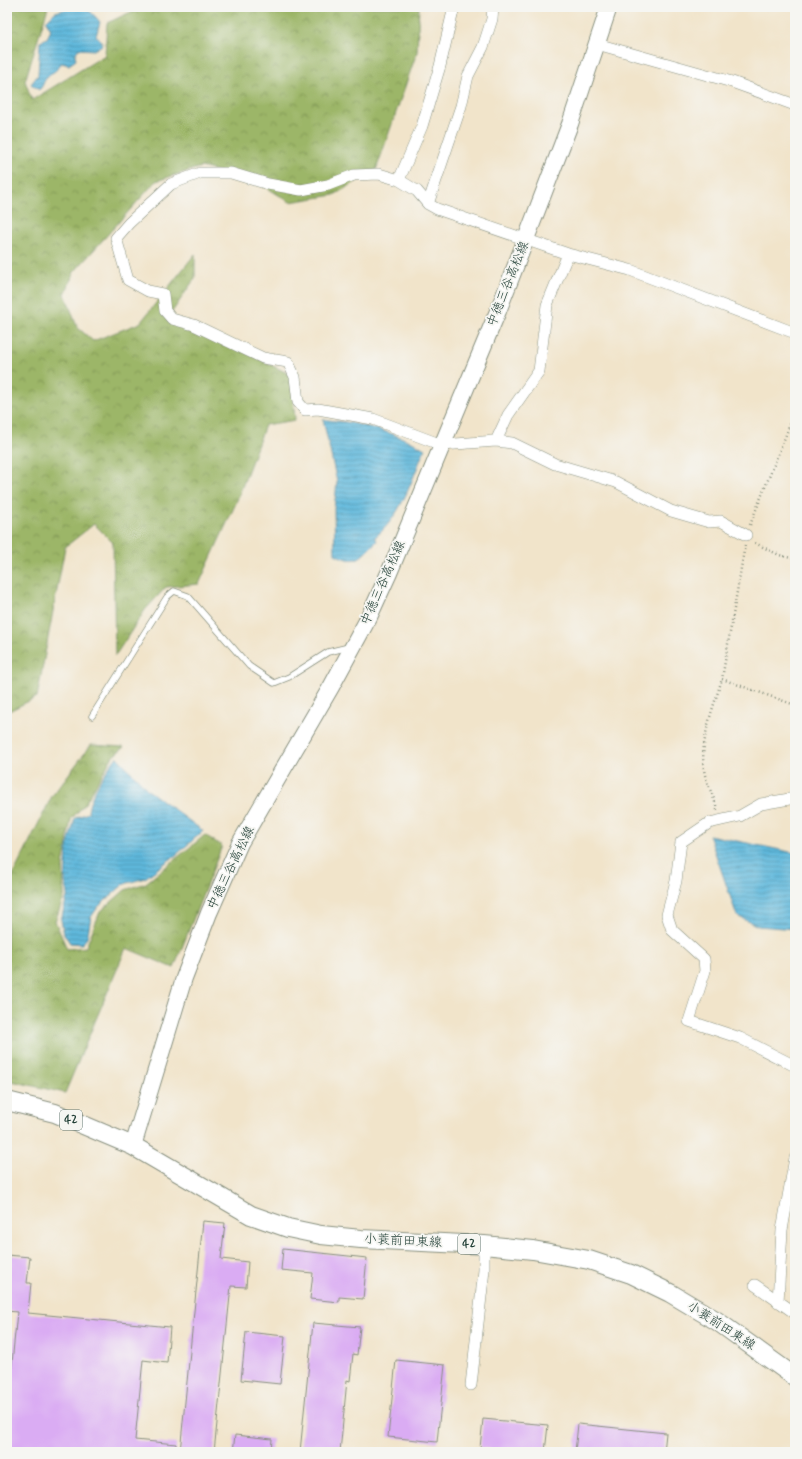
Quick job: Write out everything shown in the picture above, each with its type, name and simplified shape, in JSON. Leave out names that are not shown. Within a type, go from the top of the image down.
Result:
[{"type":"main road","name":"中徳三谷高松線","points":[[133,1146],[184,978],[209,914],[240,844],[353,646],[386,579],[526,239],[570,124],[609,7]]},
{"type":"main road","name":"小蓑前田東線","points":[[7,1101],[55,1113],[133,1146],[251,1214],[288,1228],[321,1235],[361,1239],[484,1245],[533,1250],[589,1260],[631,1274],[670,1293],[717,1321],[795,1377]]},
{"type":"street","points":[[399,180],[422,126],[440,66],[454,7]]},
{"type":"street","points":[[428,204],[461,106],[468,76],[483,47],[492,19],[493,7]]},
{"type":"street","points":[[597,44],[732,82],[795,105]]},
{"type":"street","points":[[746,536],[721,521],[709,522],[671,511],[616,482],[556,464],[512,443],[496,441],[442,445],[373,418],[318,409],[305,410],[298,402],[295,377],[288,362],[263,358],[194,325],[172,319],[165,311],[163,294],[148,291],[128,280],[116,238],[129,223],[170,184],[200,172],[231,173],[268,184],[301,190],[328,185],[354,175],[379,174],[399,180],[417,191],[428,204],[437,209],[568,254],[636,272],[795,333]]},
{"type":"street","points":[[496,441],[508,415],[539,371],[548,305],[568,254]]},
{"type":"street","points":[[795,798],[760,804],[740,816],[709,823],[681,842],[676,881],[667,915],[672,930],[704,959],[705,971],[689,1021],[740,1038],[795,1066]]},
{"type":"street","points":[[778,1302],[782,1230],[795,1158]]},
{"type":"street","points":[[471,1385],[484,1270],[484,1245]]},
{"type":"street","points":[[755,1284],[795,1313]]},
{"type":"lane","points":[[92,716],[167,597],[174,591],[188,596],[249,666],[274,683],[289,677],[328,652],[353,646]]},
{"type":"path","points":[[719,821],[705,774],[704,753],[708,727],[722,679],[746,536],[795,412]]},
{"type":"path","points":[[746,536],[778,555],[795,559]]},
{"type":"path","points":[[722,679],[795,705]]},
{"type":"green space","points":[[7,7],[48,7],[25,81],[32,100],[105,55],[107,23],[142,7],[419,7],[417,52],[376,170],[334,195],[290,202],[256,181],[201,167],[156,181],[74,272],[65,294],[77,327],[93,341],[140,323],[195,254],[195,278],[170,315],[291,375],[295,420],[265,425],[236,503],[199,584],[166,587],[145,610],[115,656],[113,543],[94,524],[65,547],[37,697],[7,712]]},
{"type":"green space","points":[[91,745],[124,747],[113,756],[84,805],[71,819],[63,865],[64,897],[55,921],[67,949],[86,947],[100,912],[125,890],[146,883],[205,835],[222,846],[174,968],[126,948],[65,1093],[7,1080],[7,887],[52,796]]},
{"type":"water","points":[[74,7],[89,11],[100,22],[96,36],[102,41],[102,45],[94,50],[78,49],[75,55],[76,60],[69,65],[61,63],[57,69],[46,78],[39,90],[31,84],[38,75],[40,42],[47,38],[51,30],[46,21],[55,12]]},
{"type":"water","points":[[323,419],[348,422],[380,430],[399,436],[425,449],[399,508],[375,537],[377,541],[363,555],[355,559],[343,558],[335,554],[334,509],[337,482]]},
{"type":"water","points":[[117,757],[148,790],[203,831],[176,855],[145,878],[124,884],[98,907],[91,917],[87,938],[82,944],[70,943],[64,934],[61,920],[68,893],[65,882],[67,848],[75,818],[88,813],[91,799],[95,791],[103,776]]},
{"type":"water","points":[[709,835],[795,853],[795,929],[758,926],[737,916]]},
{"type":"building","points":[[203,1221],[225,1223],[221,1259],[248,1262],[246,1287],[231,1286],[214,1452],[180,1452]]},
{"type":"building","points":[[283,1249],[367,1258],[363,1299],[339,1297],[339,1302],[310,1299],[313,1273],[281,1270]]},
{"type":"building","points":[[7,1255],[30,1257],[27,1283],[31,1283],[28,1313],[170,1327],[167,1363],[143,1360],[135,1440],[176,1444],[176,1452],[7,1452],[7,1415],[17,1312],[7,1311]]},
{"type":"building","points":[[313,1323],[360,1327],[357,1355],[353,1354],[350,1381],[347,1380],[340,1452],[300,1452]]},
{"type":"building","points":[[246,1332],[285,1336],[280,1384],[241,1380]]},
{"type":"building","points":[[396,1360],[445,1365],[437,1442],[388,1437]]},
{"type":"building","points":[[483,1419],[548,1425],[545,1452],[490,1452],[491,1449],[480,1448]]},
{"type":"building","points":[[578,1424],[666,1433],[664,1452],[575,1452]]},
{"type":"building","points":[[235,1435],[272,1439],[271,1452],[233,1452]]}]
